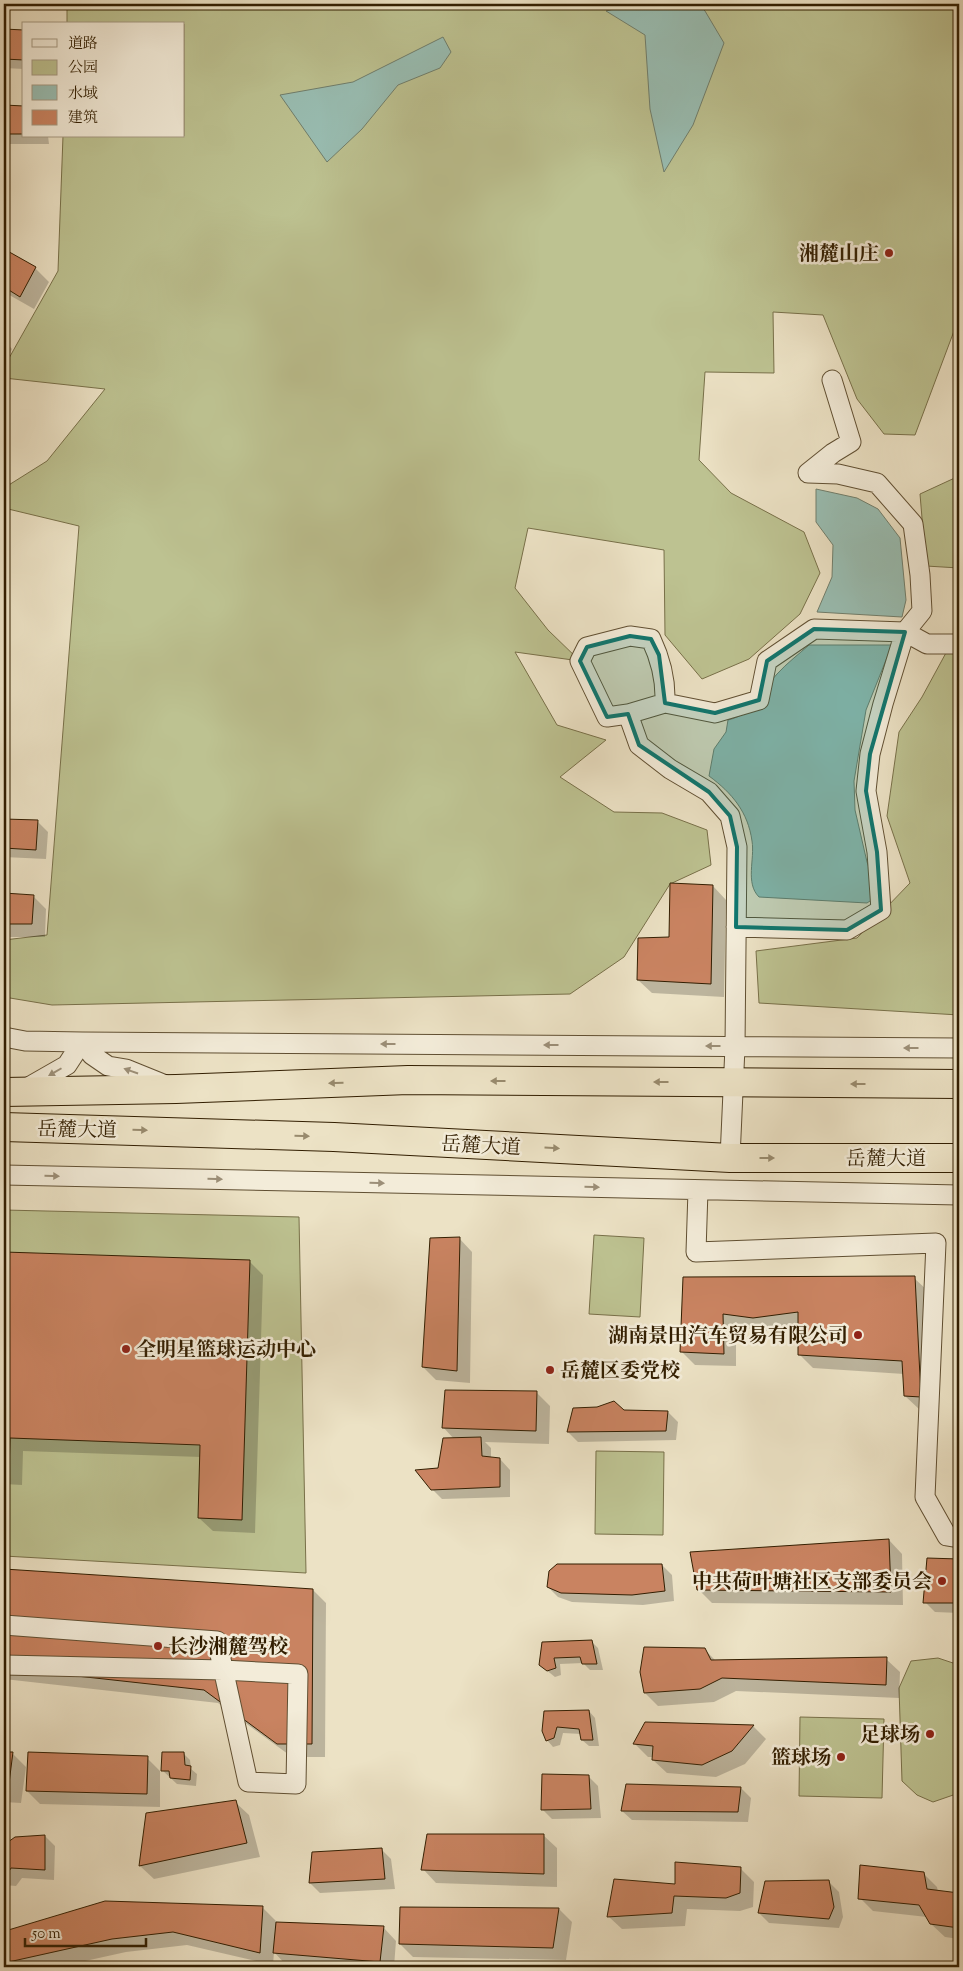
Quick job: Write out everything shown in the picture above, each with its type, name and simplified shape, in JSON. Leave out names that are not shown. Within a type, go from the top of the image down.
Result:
[{"type":"highway","name":"岳麓大道","points":[[12,1092],[176,1089],[408,1080],[959,1084]]},
{"type":"highway","name":"岳麓大道","points":[[4,1127],[334,1137],[730,1158],[959,1158]]},
{"type":"street","points":[[736,927],[847,930],[881,910],[877,852],[866,791],[870,754],[905,632],[922,611],[920,575],[913,524],[877,483],[838,474],[808,473],[833,453],[851,442],[832,380]]},
{"type":"street","points":[[665,703],[666,684],[659,655],[651,638],[630,636],[587,647],[580,661],[607,717],[628,714],[665,703],[715,713],[759,700],[767,660],[814,629],[905,632],[927,644],[959,644]]},
{"type":"street","points":[[628,714],[639,745],[670,769],[710,792],[730,816],[736,847],[736,1046],[730,1158]]},
{"type":"street","points":[[4,1037],[25,1041],[82,1042],[959,1048]]},
{"type":"street","points":[[82,1042],[92,1055],[108,1066],[126,1069],[176,1089]]},
{"type":"street","points":[[12,1092],[67,1066],[82,1042]]},
{"type":"street","points":[[4,1175],[959,1195]]},
{"type":"street","points":[[698,1190],[696,1252],[936,1243],[925,1497],[947,1536],[959,1538]]},
{"type":"street","points":[[4,1625],[216,1641],[223,1670],[248,1782],[296,1784],[298,1674],[223,1670],[4,1665]]},
{"type":"highlighted area","points":[[814,629],[905,632],[870,754],[866,791],[877,852],[881,910],[847,930],[736,927],[737,847],[730,816],[709,792],[639,745],[628,714],[607,717],[580,661],[587,647],[630,636],[651,639],[659,655],[665,703],[715,713],[759,700],[767,661]]},
{"type":"green space","points":[[67,4],[959,4],[959,325],[954,331],[915,435],[884,434],[857,399],[823,315],[773,312],[774,373],[705,372],[699,460],[731,493],[804,532],[820,573],[800,614],[749,659],[702,679],[665,635],[664,550],[528,528],[515,588],[548,630],[580,661],[515,652],[557,725],[606,740],[560,777],[614,812],[662,813],[707,830],[711,865],[670,884],[624,957],[570,994],[52,1005],[4,997],[4,940],[47,935],[79,526],[4,508],[4,488],[47,461],[105,389],[4,378],[4,367],[58,271],[63,138],[185,138],[185,22],[67,22]]},
{"type":"green space","points":[[959,476],[959,568],[926,566],[920,494]]},
{"type":"green space","points":[[959,649],[959,1015],[759,1003],[756,951],[857,938],[910,883],[887,816],[899,732],[922,697],[947,651]]},
{"type":"green space","points":[[4,1210],[299,1217],[306,1573],[4,1556]]},
{"type":"green space","points":[[594,1235],[644,1238],[640,1317],[589,1314]]},
{"type":"green space","points":[[596,1451],[664,1452],[663,1535],[595,1534]]},
{"type":"green space","name":"足球场","points":[[938,1658],[959,1665],[959,1793],[933,1802],[917,1795],[902,1781],[899,1688],[911,1661]]},
{"type":"green space","name":"篮球场","points":[[800,1717],[884,1719],[882,1798],[799,1796]]},
{"type":"water","points":[[634,4],[698,4],[705,11],[724,43],[693,125],[664,172],[650,109],[645,35],[606,11]]},
{"type":"water","points":[[443,37],[451,52],[440,68],[398,85],[362,129],[327,162],[280,95],[353,82]]},
{"type":"water","points":[[816,489],[857,498],[878,509],[900,538],[906,600],[902,617],[817,612],[832,577],[833,545],[816,522]]},
{"type":"water","points":[[809,645],[892,645],[866,710],[854,781],[855,810],[867,862],[878,891],[876,897],[867,903],[759,897],[752,885],[753,848],[747,821],[732,796],[709,776],[714,749],[726,732],[728,720],[745,713],[757,701],[777,674]]},
{"type":"building","points":[[4,29],[22,30],[22,60],[4,59]]},
{"type":"building","points":[[4,105],[22,106],[22,134],[4,134]]},
{"type":"building","points":[[4,249],[36,267],[20,297],[4,287]]},
{"type":"building","points":[[4,819],[38,820],[36,850],[4,848]]},
{"type":"building","points":[[670,883],[713,885],[711,984],[637,980],[638,938],[669,937]]},
{"type":"building","points":[[4,893],[34,895],[32,924],[4,924]]},
{"type":"building","points":[[460,1237],[457,1371],[422,1367],[430,1238]]},
{"type":"building","name":"全明星篮球运动中心","points":[[4,1252],[250,1260],[242,1520],[198,1518],[200,1445],[10,1438],[9,1472],[4,1472]]},
{"type":"building","name":"湖南景田汽车贸易有限公司","points":[[915,1276],[921,1397],[904,1396],[902,1361],[798,1355],[798,1312],[753,1318],[723,1314],[724,1354],[680,1352],[683,1277]]},
{"type":"building","points":[[445,1390],[537,1391],[536,1431],[442,1428]]},
{"type":"building","points":[[614,1401],[624,1410],[668,1411],[666,1431],[567,1432],[573,1408],[597,1407]]},
{"type":"building","points":[[481,1437],[482,1456],[500,1458],[500,1487],[431,1490],[415,1470],[438,1468],[443,1438]]},
{"type":"building","points":[[889,1539],[891,1592],[697,1590],[690,1552]]},
{"type":"building","name":"中共荷叶塘社区支部委员会","points":[[927,1558],[959,1559],[959,1603],[923,1603]]},
{"type":"building","points":[[557,1564],[662,1564],[665,1591],[632,1595],[561,1593],[547,1587],[549,1571]]},
{"type":"building","name":"长沙湘麓驾校","points":[[4,1569],[313,1589],[312,1744],[277,1744],[204,1690],[4,1668]]},
{"type":"building","points":[[592,1640],[597,1664],[582,1664],[580,1657],[554,1658],[556,1668],[547,1671],[539,1665],[542,1642]]},
{"type":"building","points":[[644,1647],[705,1648],[711,1660],[887,1657],[886,1685],[722,1678],[700,1689],[644,1693],[640,1672]]},
{"type":"building","points":[[589,1710],[593,1740],[581,1740],[579,1729],[557,1727],[554,1738],[546,1741],[542,1731],[544,1711]]},
{"type":"building","points":[[645,1722],[754,1725],[732,1751],[702,1765],[652,1760],[653,1746],[633,1744]]},
{"type":"building","points":[[4,1752],[13,1752],[8,1791],[4,1790]]},
{"type":"building","points":[[28,1752],[148,1756],[147,1794],[26,1791]]},
{"type":"building","points":[[162,1752],[184,1752],[185,1765],[191,1766],[190,1780],[170,1778],[169,1771],[161,1771]]},
{"type":"building","points":[[542,1774],[589,1775],[591,1809],[541,1810]]},
{"type":"building","points":[[626,1784],[741,1787],[738,1812],[621,1811]]},
{"type":"building","points":[[236,1800],[247,1843],[139,1866],[146,1813]]},
{"type":"building","points":[[427,1834],[544,1834],[544,1874],[421,1870]]},
{"type":"building","points":[[45,1835],[45,1870],[11,1868],[6,1876],[4,1876],[4,1845],[15,1837]]},
{"type":"building","points":[[382,1848],[385,1879],[309,1883],[312,1852]]},
{"type":"building","points":[[675,1862],[741,1867],[740,1893],[726,1898],[674,1896],[672,1913],[607,1917],[614,1879],[675,1884]]},
{"type":"building","points":[[860,1865],[924,1872],[927,1889],[959,1893],[959,1928],[930,1924],[919,1905],[858,1899]]},
{"type":"building","points":[[829,1880],[834,1907],[829,1919],[758,1913],[765,1881]]},
{"type":"building","points":[[105,1901],[263,1906],[260,1953],[173,1932],[112,1939],[4,1963],[5,1931]]},
{"type":"building","points":[[400,1907],[559,1908],[553,1948],[399,1944]]},
{"type":"building","points":[[276,1922],[384,1926],[380,1962],[273,1953]]},
{"type":"place","name":"湘麓山庄","points":[[889,253]]},
{"type":"place","name":"湖南景田汽车贸易有限公司","points":[[858,1335]]},
{"type":"place","name":"全明星篮球运动中心","points":[[126,1349]]},
{"type":"place","name":"岳麓区委党校","points":[[550,1370]]},
{"type":"place","name":"中共荷叶塘社区支部委员会","points":[[942,1581]]},
{"type":"place","name":"长沙湘麓驾校","points":[[158,1646]]},
{"type":"place","name":"足球场","points":[[930,1734]]},
{"type":"place","name":"篮球场","points":[[841,1757]]}]
